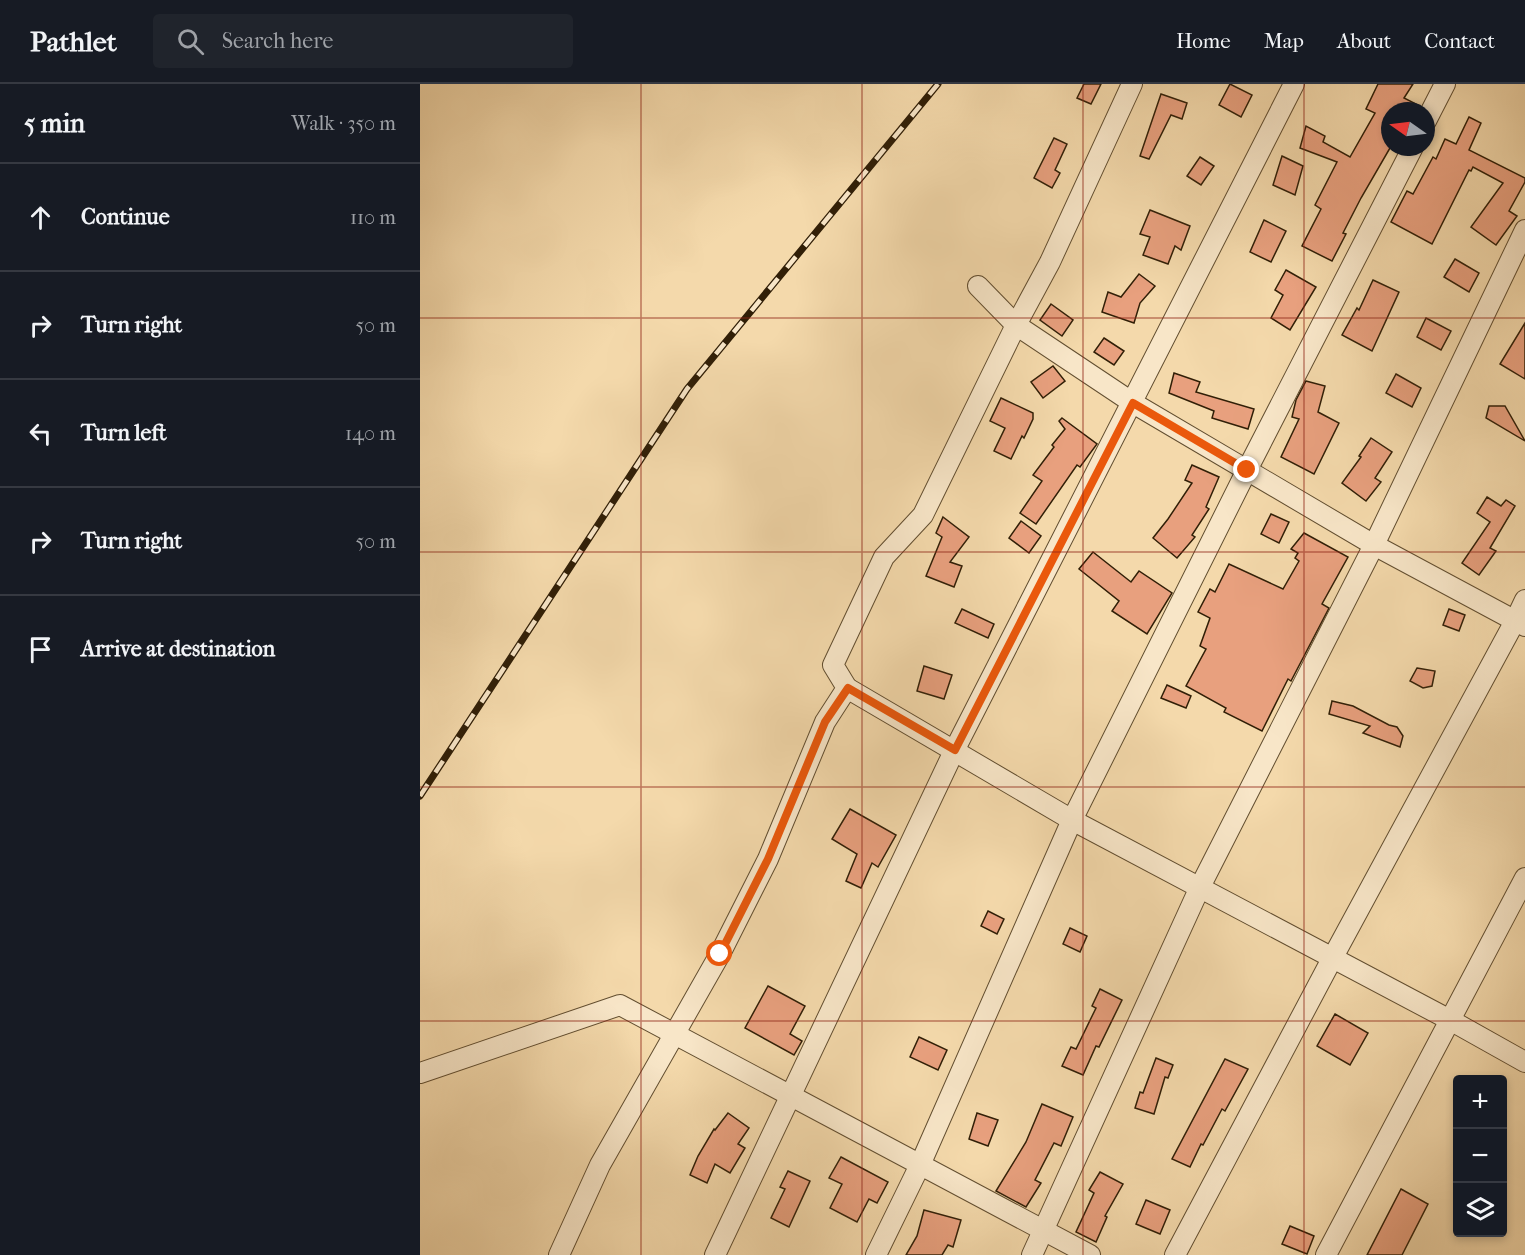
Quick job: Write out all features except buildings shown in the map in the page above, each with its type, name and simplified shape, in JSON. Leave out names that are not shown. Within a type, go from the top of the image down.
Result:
[{"type":"street","points":[[1132,84],[1050,262],[1016,325],[923,515],[884,557],[833,665],[848,688],[1072,820],[1333,957],[1525,1062]]},
{"type":"street","points":[[715,1255],[955,750],[1294,84]]},
{"type":"street","points":[[1435,104],[1445,84]]},
{"type":"street","points":[[876,1255],[920,1165],[1072,820],[1247,470],[1408,156]]},
{"type":"street","points":[[1032,1255],[1200,887],[1374,545],[1525,230]]},
{"type":"street","points":[[978,286],[1016,325],[1133,403],[1374,545],[1520,623]]},
{"type":"street","points":[[1175,1255],[1333,957],[1520,623],[1525,600]]},
{"type":"street","points":[[559,1255],[600,1165],[720,954],[768,859],[825,722],[848,688]]},
{"type":"street","points":[[1326,1255],[1525,878]]},
{"type":"street","points":[[420,1074],[620,1005],[1090,1255]]},
{"type":"railway","points":[[420,796],[687,389],[938,84]]},
{"type":"route","points":[[720,954],[768,859],[825,722],[848,688],[955,750],[1133,403],[1247,470]]}]
